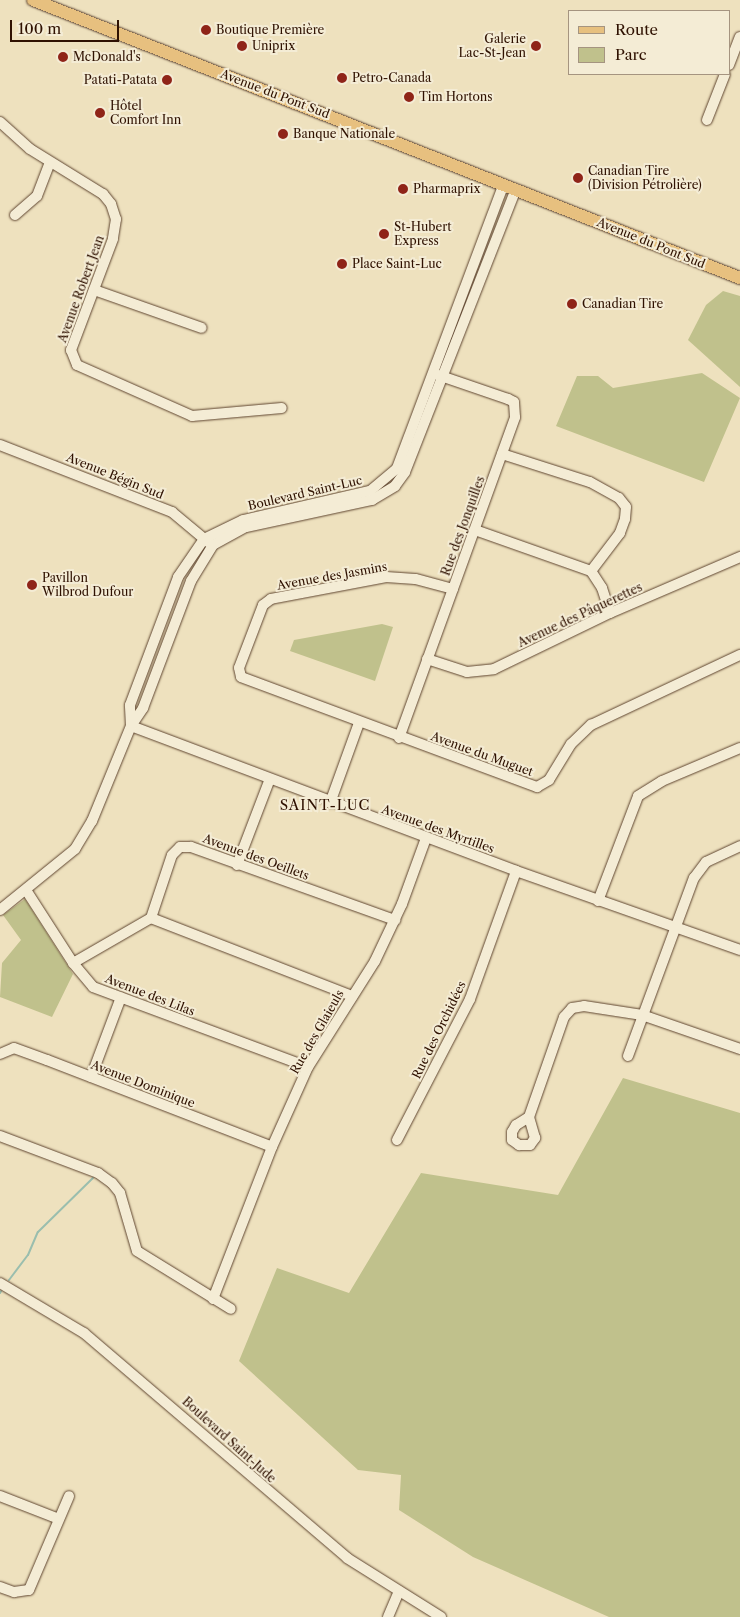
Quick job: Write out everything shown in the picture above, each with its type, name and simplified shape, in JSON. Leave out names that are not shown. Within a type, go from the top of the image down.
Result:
[{"type":"main road","name":"Avenue du Pont Sud","points":[[32,0],[510,186],[740,278]]},
{"type":"main road","name":"Avenue du Pont Sud","points":[[53,0],[572,206],[740,269]]},
{"type":"street","points":[[730,62],[740,37]]},
{"type":"street","points":[[707,120],[726,75]]},
{"type":"street","name":"Avenue Robert Jean","points":[[0,122],[16,139],[103,194],[111,204],[116,219],[113,239],[71,350],[77,365],[86,371],[192,416],[282,408]]},
{"type":"street","points":[[15,215],[38,196],[50,162]]},
{"type":"street","name":"Boulevard Saint-Luc","points":[[0,910],[75,849],[101,803],[131,726],[142,708],[191,580],[213,545],[246,527],[372,500],[395,486],[405,472],[438,375],[510,186]]},
{"type":"street","points":[[94,290],[202,328]]},
{"type":"street","name":"Boulevard Saint-Luc","points":[[131,726],[130,705],[178,577],[204,539],[243,520],[370,491],[380,485],[398,468],[438,375]]},
{"type":"street","name":"Rue des Jonquilles","points":[[399,738],[515,417],[514,402],[438,375]]},
{"type":"street","name":"Avenue Bégin Sud","points":[[0,445],[172,512],[213,545]]},
{"type":"street","points":[[502,454],[590,482],[619,498],[626,507],[626,519],[620,533],[591,571]]},
{"type":"street","points":[[475,530],[591,571],[602,588],[610,613]]},
{"type":"street","name":"Avenue des Pâquerettes","points":[[428,659],[467,672],[494,669],[610,613],[740,557]]},
{"type":"street","name":"Avenue des Jasmins","points":[[241,677],[239,668],[263,604],[270,600],[386,577],[415,579],[453,589]]},
{"type":"street","name":"Avenue du Muguet","points":[[241,677],[399,738],[537,787],[549,780],[571,744],[591,725],[738,660]]},
{"type":"street","points":[[330,803],[359,723]]},
{"type":"street","name":"Avenue des Myrtilles","points":[[131,726],[269,781],[598,901],[740,950]]},
{"type":"street","points":[[598,901],[638,796],[662,781],[740,748]]},
{"type":"street","points":[[237,865],[269,781]]},
{"type":"street","name":"Rue des Glaieuls","points":[[213,1298],[272,1147],[308,1067],[352,996],[395,920],[426,838]]},
{"type":"street","points":[[628,1056],[694,878],[706,862],[740,846]]},
{"type":"street","name":"Avenue des Oeillets","points":[[151,918],[172,855],[180,847],[190,847],[395,920]]},
{"type":"street","name":"Rue des Orchidées","points":[[397,1140],[470,999],[516,871]]},
{"type":"street","name":"Avenue des Lilas","points":[[26,890],[72,963],[93,987],[308,1067]]},
{"type":"street","points":[[72,963],[151,918],[352,996]]},
{"type":"street","points":[[91,1077],[121,997]]},
{"type":"street","points":[[530,1117],[564,1017],[572,1008],[584,1006],[642,1015],[740,1049]]},
{"type":"street","name":"Avenue Dominique","points":[[2,1052],[14,1048],[272,1147]]},
{"type":"street","points":[[0,1136],[98,1173],[112,1183],[120,1193],[137,1251],[231,1309]]},
{"type":"street","name":"Boulevard Saint-Jude","points":[[0,1283],[84,1333],[170,1404],[284,1507],[347,1558],[441,1617]]},
{"type":"street","points":[[0,1496],[59,1519]]},
{"type":"street","points":[[0,1587],[24,1593],[30,1590],[69,1496]]},
{"type":"street","points":[[388,1617],[399,1591]]},
{"type":"green space","points":[[723,291],[740,296],[740,387],[688,340],[706,305]]},
{"type":"green space","points":[[702,373],[740,398],[704,482],[556,426],[577,376],[598,376],[613,388]]},
{"type":"green space","points":[[382,624],[393,627],[375,681],[290,651],[294,640]]},
{"type":"green space","points":[[25,899],[73,974],[52,1017],[0,997],[2,963],[21,940],[3,915]]},
{"type":"green space","points":[[623,1078],[740,1113],[740,1617],[609,1617],[473,1557],[399,1510],[401,1475],[358,1470],[239,1361],[277,1268],[349,1293],[421,1173],[558,1195]]},
{"type":"waterway","points":[[9,1280],[28,1255],[38,1232],[93,1178]]},
{"type":"place","name":"Boutique Première","points":[[206,30]]},
{"type":"place","name":"Uniprix","points":[[242,46]]},
{"type":"place","name":"Galerie Lac-St-Jean","points":[[536,46]]},
{"type":"place","name":"McDonald's","points":[[63,57]]},
{"type":"place","name":"Petro-Canada","points":[[342,78]]},
{"type":"place","name":"Patati-Patata","points":[[167,80]]},
{"type":"place","name":"Tim Hortons","points":[[409,97]]},
{"type":"place","name":"Hôtel Comfort Inn","points":[[100,113]]},
{"type":"place","name":"Banque Nationale","points":[[283,134]]},
{"type":"place","name":"Canadian Tire (Division Pétrolière)","points":[[578,178]]},
{"type":"place","name":"Pharmaprix","points":[[403,189]]},
{"type":"place","name":"St-Hubert Express","points":[[384,234]]},
{"type":"place","name":"Place Saint-Luc","points":[[342,264]]},
{"type":"place","name":"Canadian Tire","points":[[572,304]]},
{"type":"place","name":"Pavillon Wilbrod Dufour","points":[[32,585]]},
{"type":"district","name":"SAINT-LUC","points":[[325,805]]}]
